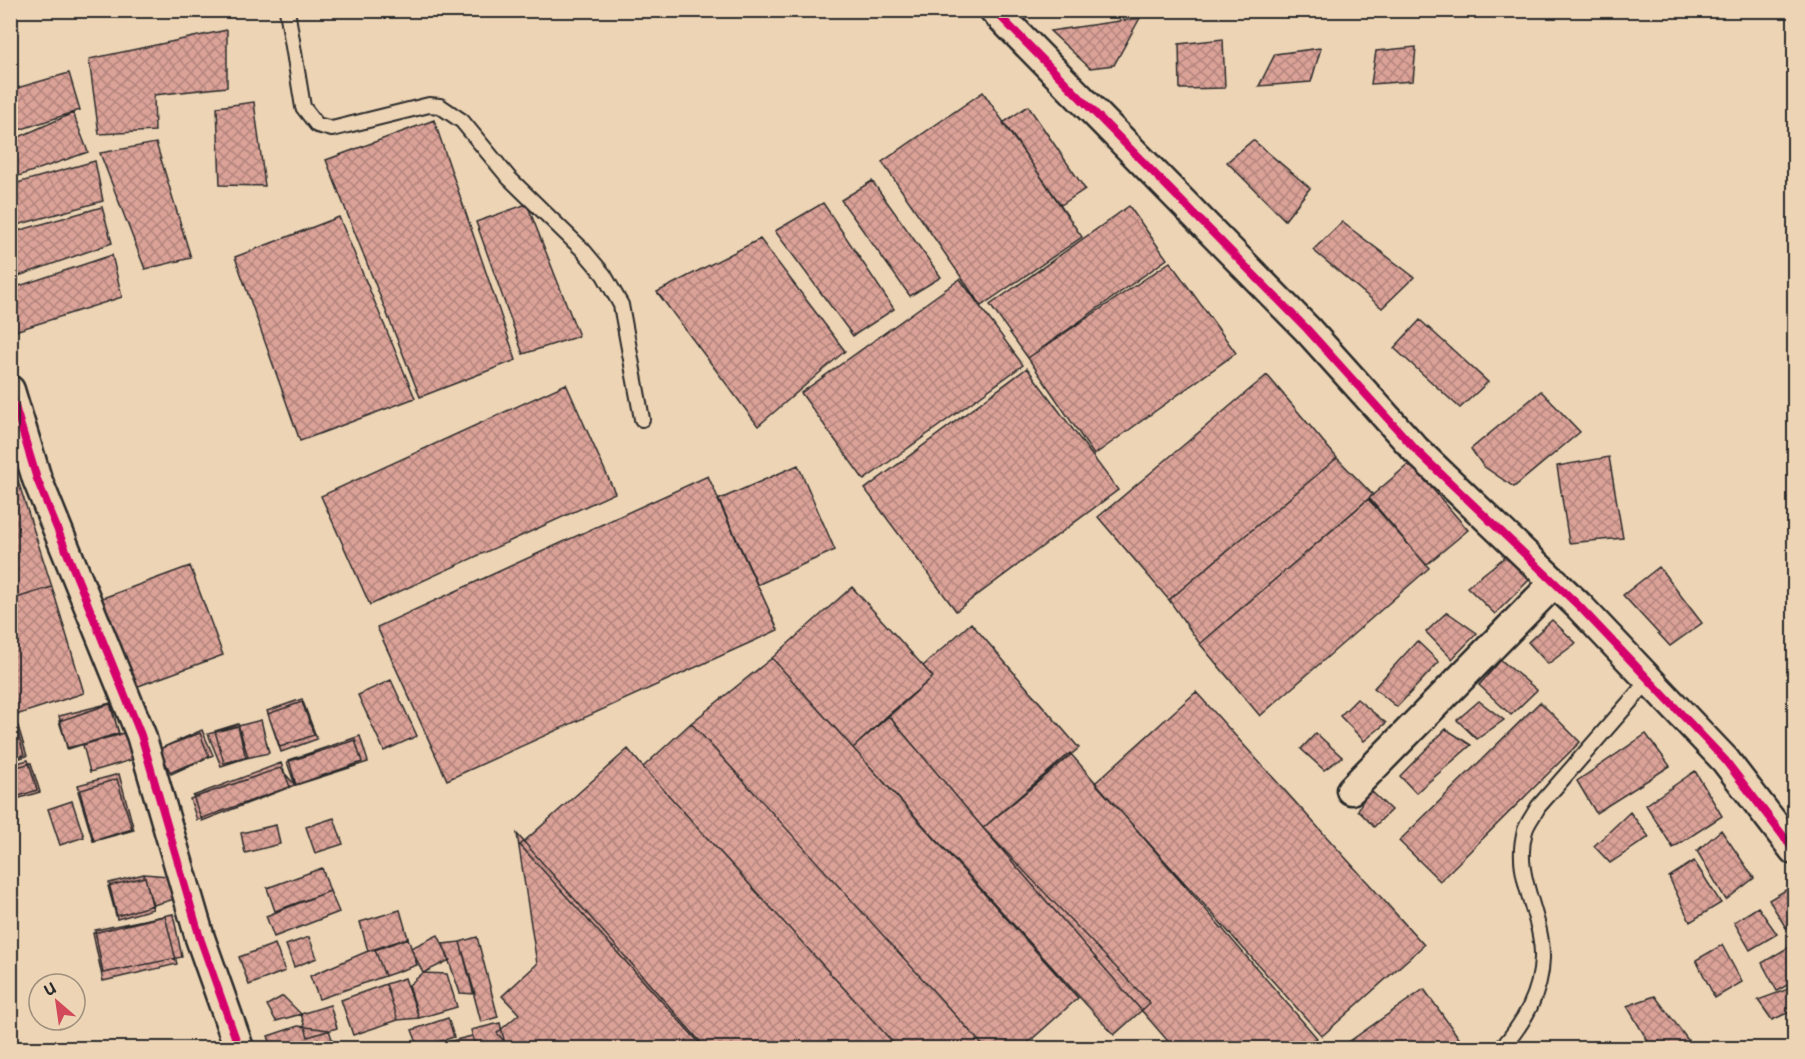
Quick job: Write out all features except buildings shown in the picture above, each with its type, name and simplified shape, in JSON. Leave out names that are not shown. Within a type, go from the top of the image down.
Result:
[{"type":"street","points":[[994,10],[1307,329],[1416,450],[1555,582],[1649,680],[1725,760],[1794,850]]},
{"type":"street","points":[[10,390],[37,479],[141,735],[200,938],[239,1048]]},
{"type":"street","points":[[1351,790],[1555,582]]},
{"type":"lane","points":[[287,10],[303,107],[317,125],[332,129],[429,105],[440,106],[462,121],[509,178],[583,250],[604,275],[621,305],[642,418]]},
{"type":"lane","points":[[1502,1048],[1523,1022],[1534,998],[1542,956],[1538,930],[1524,880],[1522,857],[1525,830],[1538,807],[1649,680]]},
{"type":"cycle path","points":[[994,10],[1307,329],[1416,450],[1579,606],[1725,760],[1794,850]]},
{"type":"cycle path","points":[[10,390],[37,479],[141,735],[200,938],[239,1048]]}]
